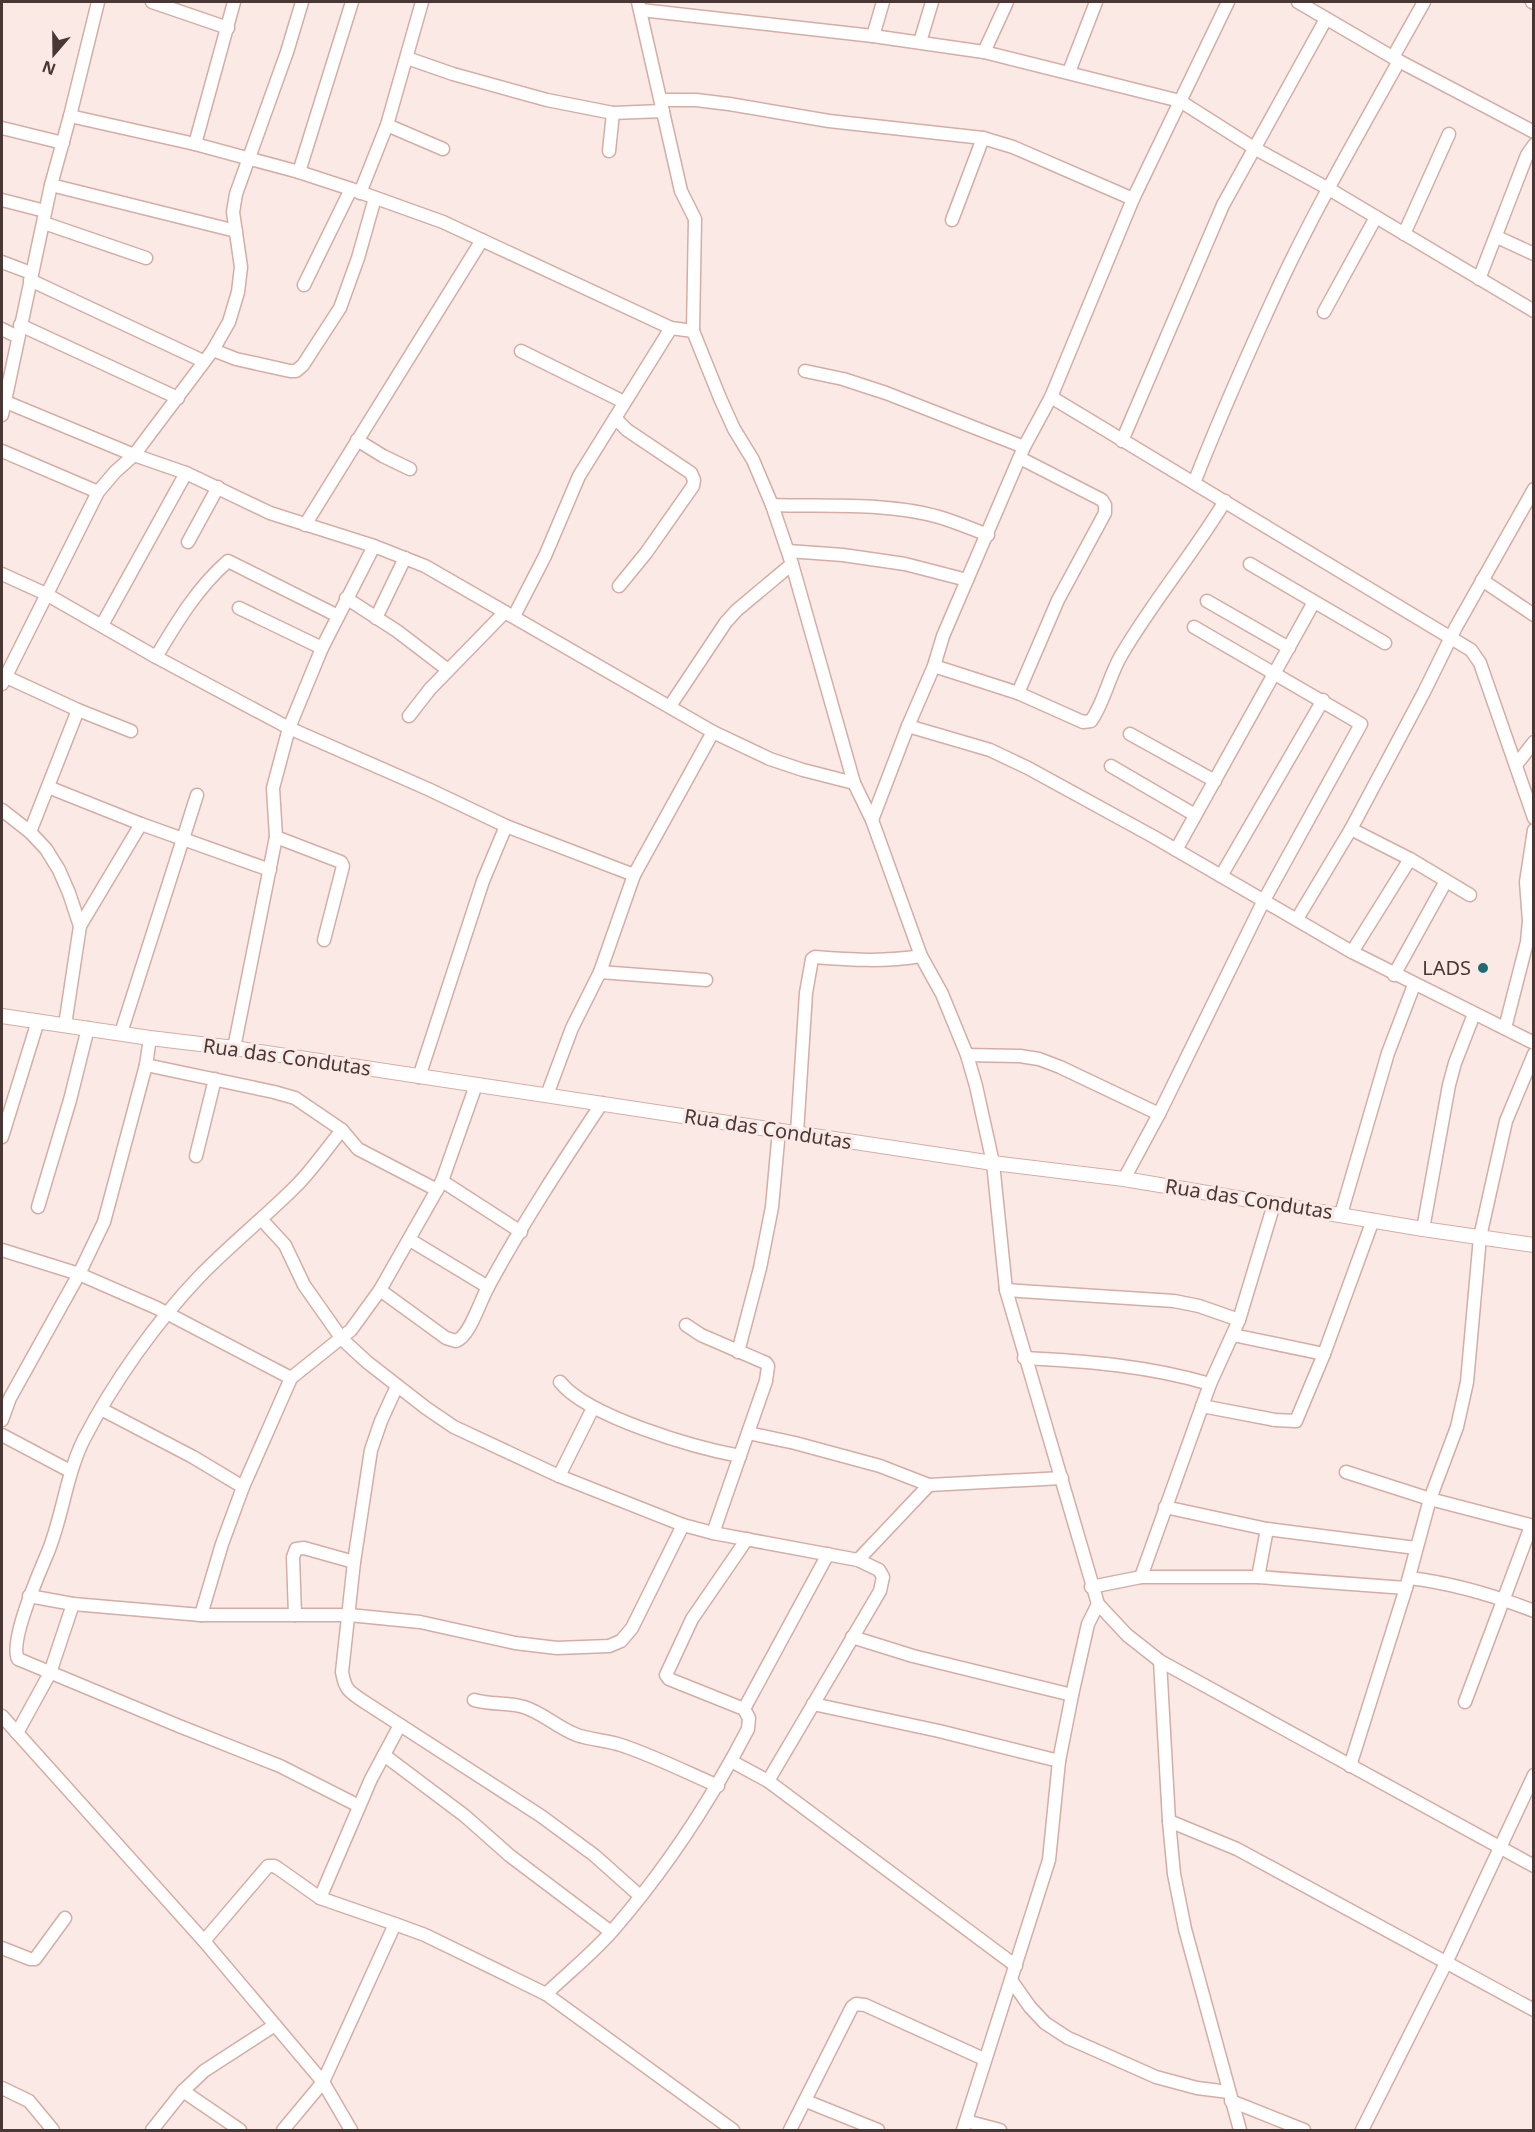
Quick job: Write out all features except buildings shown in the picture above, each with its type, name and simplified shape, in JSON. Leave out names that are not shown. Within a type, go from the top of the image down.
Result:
[{"type":"street","points":[[2,415],[6,402],[6,371],[19,331],[51,185],[98,2]]},
{"type":"street","points":[[195,144],[234,2]]},
{"type":"street","points":[[131,731],[3,679],[98,492],[134,455],[178,398],[213,350],[228,322],[238,292],[241,267],[233,212],[236,194],[287,52],[302,2]]},
{"type":"street","points":[[299,172],[352,2]]},
{"type":"street","points":[[304,285],[355,191],[387,125],[422,2]]},
{"type":"street","points":[[873,36],[883,2]]},
{"type":"street","points":[[920,42],[932,2]]},
{"type":"street","points":[[984,52],[1007,2]]},
{"type":"street","points":[[1069,72],[1096,2]]},
{"type":"street","points":[[872,820],[934,666],[943,636],[1022,452],[1051,397],[1133,199],[1228,2]]},
{"type":"street","points":[[1298,2],[1317,7],[1326,19],[1533,132]]},
{"type":"street","points":[[1194,483],[1279,285],[1424,2]]},
{"type":"street","points":[[159,3],[228,28]]},
{"type":"street","points":[[1533,311],[1329,189],[1254,148],[1180,100],[984,52],[640,6],[681,191],[695,219],[693,331],[734,429],[753,460],[772,505],[792,564],[854,783],[872,820],[921,956],[942,994],[967,1055],[993,1163],[1006,1290],[1024,1358],[1062,1478],[1091,1587],[1098,1604],[1126,1635],[1160,1661],[1533,1866]]},
{"type":"street","points":[[1122,441],[1223,205],[1326,19]]},
{"type":"street","points":[[407,58],[453,74],[548,100],[613,113],[696,100],[829,121],[983,138],[1013,147],[1133,199]]},
{"type":"street","points":[[609,151],[613,113]]},
{"type":"street","points":[[70,116],[195,144],[299,172],[355,191],[443,222],[671,328],[693,331]]},
{"type":"street","points":[[387,125],[443,149]]},
{"type":"street","points":[[2,128],[63,143]]},
{"type":"street","points":[[1404,234],[1449,134]]},
{"type":"street","points":[[952,220],[983,138]]},
{"type":"street","points":[[1479,279],[1531,152]]},
{"type":"street","points":[[51,185],[236,231]]},
{"type":"street","points":[[213,350],[236,359],[290,371],[296,371],[303,365],[340,308],[358,258],[375,198]]},
{"type":"street","points":[[2,200],[146,258]]},
{"type":"street","points":[[1324,312],[1376,217]]},
{"type":"street","points":[[1497,237],[1533,254]]},
{"type":"street","points":[[305,525],[482,240]]},
{"type":"street","points":[[2,262],[203,361]]},
{"type":"street","points":[[409,716],[448,670],[510,614],[545,556],[579,476],[671,328]]},
{"type":"street","points":[[2,329],[19,331],[178,398]]},
{"type":"street","points":[[521,351],[624,402]]},
{"type":"street","points":[[805,370],[886,393],[1022,452],[1102,500],[1105,513],[1058,600],[1018,693]]},
{"type":"street","points":[[1051,397],[1471,650],[1480,663],[1533,818]]},
{"type":"street","points":[[6,402],[134,455],[186,473],[270,513],[374,546],[440,573],[713,732],[770,759],[854,783]]},
{"type":"street","points":[[615,418],[627,430],[691,473],[694,480],[693,486],[646,553],[619,586]]},
{"type":"street","points":[[357,440],[410,470]]},
{"type":"street","points":[[2,451],[98,492]]},
{"type":"street","points":[[102,625],[186,473]]},
{"type":"street","points":[[188,542],[218,488]]},
{"type":"street","points":[[1298,919],[1351,829],[1482,580],[1533,489]]},
{"type":"street","points":[[934,666],[1018,693],[1083,722],[1091,721],[1121,655],[1164,590],[1201,542],[1225,501]]},
{"type":"street","points":[[772,505],[856,506],[920,513],[940,517],[988,535]]},
{"type":"street","points":[[234,1048],[276,837],[273,788],[289,728],[322,648],[374,546]]},
{"type":"street","points":[[788,551],[843,555],[905,564],[967,580]]},
{"type":"street","points":[[376,618],[405,558]]},
{"type":"street","points":[[156,657],[189,603],[201,587],[228,561],[338,616]]},
{"type":"street","points":[[670,706],[736,610],[792,564]]},
{"type":"street","points":[[1250,564],[1385,643]]},
{"type":"street","points":[[2,574],[46,594],[156,657],[289,728],[506,826],[634,875]]},
{"type":"street","points":[[1482,580],[1533,615]]},
{"type":"street","points":[[346,598],[448,670]]},
{"type":"street","points":[[1207,601],[1290,648]]},
{"type":"street","points":[[1176,850],[1314,602]]},
{"type":"street","points":[[239,608],[322,648]]},
{"type":"street","points":[[1124,1179],[1159,1114],[1263,902],[1361,728],[1359,721],[1194,627]]},
{"type":"street","points":[[1221,876],[1323,700]]},
{"type":"street","points":[[30,832],[78,710]]},
{"type":"street","points":[[908,726],[990,750],[1028,768],[1394,975],[1533,1043]]},
{"type":"street","points":[[547,1095],[572,1028],[600,972],[634,875],[713,732]]},
{"type":"street","points":[[1130,734],[1215,781]]},
{"type":"street","points":[[1516,765],[1533,742]]},
{"type":"street","points":[[1111,766],[1195,815]]},
{"type":"street","points":[[48,787],[141,824],[270,870]]},
{"type":"street","points":[[121,1033],[197,795]]},
{"type":"street","points":[[2,810],[30,832],[46,849],[59,870],[80,926]]},
{"type":"street","points":[[65,1025],[80,926],[141,824]]},
{"type":"street","points":[[419,1077],[483,881],[506,826]]},
{"type":"street","points":[[1351,829],[1410,859],[1470,895]]},
{"type":"street","points":[[1505,1028],[1530,942],[1526,874],[1533,830]]},
{"type":"street","points":[[276,837],[341,862],[343,866],[324,940]]},
{"type":"street","points":[[1352,952],[1410,859]]},
{"type":"street","points":[[1394,975],[1446,881]]},
{"type":"street","points":[[797,1133],[806,993],[812,959],[815,957],[868,961],[899,960],[921,956]]},
{"type":"street","points":[[600,972],[706,980]]},
{"type":"street","points":[[1341,1214],[1388,1053],[1414,985]]},
{"type":"street","points":[[1423,1229],[1449,1085],[1474,1014]]},
{"type":"street","name":"Rua das Condutas","points":[[2,1016],[234,1048],[993,1163],[1124,1179],[1533,1245]]},
{"type":"street","points":[[2,1137],[38,1021]]},
{"type":"street","points":[[38,1207],[70,1100],[88,1028]]},
{"type":"street","points":[[2,1420],[24,1371],[80,1274],[104,1222],[146,1065],[150,1038]]},
{"type":"street","points":[[1350,1766],[1408,1583],[1430,1499],[1451,1448],[1463,1406],[1480,1237],[1506,1121],[1533,1054]]},
{"type":"street","points":[[967,1055],[1020,1056],[1039,1059],[1159,1114]]},
{"type":"street","points":[[146,1065],[295,1098],[342,1130],[358,1149],[440,1185],[521,1232]]},
{"type":"street","points":[[196,1156],[215,1079]]},
{"type":"street","points":[[201,1615],[222,1544],[243,1487],[291,1378],[342,1339],[381,1290],[440,1185],[476,1085]]},
{"type":"street","points":[[381,1290],[446,1338],[460,1340],[488,1287],[556,1172],[602,1103]]},
{"type":"street","points":[[342,1130],[298,1184],[199,1277],[168,1313],[101,1409],[70,1471],[60,1517],[29,1596],[16,1656],[50,1673],[280,1766],[359,1806]]},
{"type":"street","points":[[738,1352],[760,1268],[772,1207],[779,1130]]},
{"type":"street","points":[[1141,1577],[1210,1384],[1239,1320],[1274,1204]]},
{"type":"street","points":[[261,1219],[285,1245],[304,1286],[342,1339],[397,1386],[454,1427],[559,1476],[683,1525],[713,1533],[858,1560],[879,1570],[883,1577],[880,1590],[768,1781]]},
{"type":"street","points":[[1202,1406],[1275,1420],[1296,1421],[1324,1354],[1373,1220]]},
{"type":"street","points":[[410,1239],[488,1287]]},
{"type":"street","points":[[2,1250],[80,1274],[168,1313],[291,1378]]},
{"type":"street","points":[[1006,1290],[1174,1301],[1199,1306],[1239,1320]]},
{"type":"street","points":[[687,1325],[701,1335],[766,1363],[768,1366],[766,1381],[713,1533]]},
{"type":"street","points":[[1233,1335],[1324,1354]]},
{"type":"street","points":[[1024,1358],[1143,1368],[1177,1374],[1210,1384]]},
{"type":"street","points":[[560,1382],[567,1391],[593,1408],[614,1417],[707,1450],[740,1456]]},
{"type":"street","points":[[397,1386],[371,1450],[354,1562],[342,1672],[344,1685],[350,1692],[541,1816],[594,1855],[640,1896]]},
{"type":"street","points":[[559,1476],[593,1408]]},
{"type":"street","points":[[101,1409],[193,1457],[243,1487]]},
{"type":"street","points":[[748,1433],[880,1466],[929,1485],[1062,1478]]},
{"type":"street","points":[[2,1435],[70,1471]]},
{"type":"street","points":[[1346,1472],[1430,1499],[1532,1526],[1465,1702]]},
{"type":"street","points":[[858,1560],[929,1485]]},
{"type":"street","points":[[1165,1507],[1267,1529],[1416,1548]]},
{"type":"street","points":[[29,1596],[73,1604],[201,1615],[349,1615],[420,1622],[514,1643],[557,1648],[609,1647],[621,1641],[632,1628],[683,1525]]},
{"type":"street","points":[[1258,1577],[1267,1529]]},
{"type":"street","points":[[546,1994],[611,1932],[640,1896],[718,1786],[750,1723],[744,1709],[669,1679],[666,1675],[693,1619],[747,1539]]},
{"type":"street","points":[[296,1615],[293,1557],[296,1549],[304,1548],[354,1562]]},
{"type":"street","points":[[744,1709],[828,1554]]},
{"type":"street","points":[[1091,1587],[1141,1577],[1258,1577],[1451,1584],[1503,1599],[1533,1611]]},
{"type":"street","points":[[17,1733],[50,1673],[73,1604]]},
{"type":"street","points":[[1000,2130],[964,2126],[1049,1860],[1059,1761],[1082,1645],[1098,1604]]},
{"type":"street","points":[[852,1637],[913,1656],[1072,1695]]},
{"type":"street","points":[[1160,1661],[1174,1874],[1185,1929],[1240,2130]]},
{"type":"street","points":[[474,1700],[485,1704],[511,1704],[526,1708],[574,1734],[586,1738],[603,1739],[633,1749],[718,1786]]},
{"type":"street","points":[[813,1704],[939,1731],[1059,1761]]},
{"type":"street","points":[[2,1716],[204,1941],[275,2025],[323,2082],[351,2130]]},
{"type":"street","points":[[320,1898],[371,1779],[400,1725]]},
{"type":"street","points":[[384,1755],[465,1816],[508,1855],[611,1932]]},
{"type":"street","points":[[731,1761],[768,1781],[1016,1966]]},
{"type":"street","points":[[1362,2130],[1446,1963],[1533,1775]]},
{"type":"street","points":[[1169,1821],[1238,1849],[1533,2010]]},
{"type":"street","points":[[204,1941],[268,1866],[274,1866],[320,1898],[425,1935],[546,1994],[733,2130]]},
{"type":"street","points":[[2,1948],[35,1959],[65,1918]]},
{"type":"street","points":[[284,2130],[323,2082],[395,1924]]},
{"type":"street","points":[[1011,1980],[1030,2007],[1045,2023],[1068,2038],[1156,2077],[1230,2097],[1304,2130]]},
{"type":"street","points":[[790,2130],[852,2007],[856,2004],[865,2005],[984,2059]]},
{"type":"street","points":[[152,2130],[183,2091],[204,2072],[275,2025]]},
{"type":"street","points":[[2,2088],[29,2101],[53,2130]]},
{"type":"street","points":[[183,2091],[240,2130]]},
{"type":"street","points":[[806,2101],[878,2130]]},
{"type":"place","name":"LADS","points":[[1483,968]]}]
